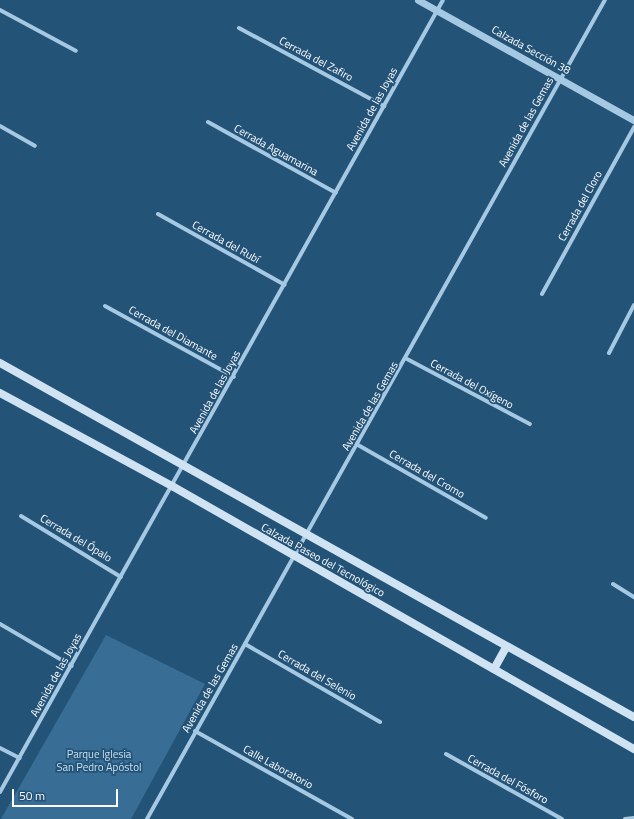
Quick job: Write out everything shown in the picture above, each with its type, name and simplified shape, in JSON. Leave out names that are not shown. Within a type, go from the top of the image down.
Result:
[{"type":"main road","name":"Calzada Paseo del Tecnológico","points":[[0,363],[185,464],[634,717]]},
{"type":"main road","name":"Calzada Paseo del Tecnológico","points":[[0,393],[172,486],[294,557],[634,748]]},
{"type":"main road","points":[[494,669],[507,646]]},
{"type":"street","name":"Calzada Sección 38","points":[[418,0],[634,120]]},
{"type":"street","name":"Avenida de las Joyas","points":[[0,792],[234,377],[443,0]]},
{"type":"street","name":"Avenida de las Gemas","points":[[147,819],[195,730],[407,359],[604,0]]},
{"type":"street","points":[[0,10],[76,51]]},
{"type":"street","name":"Cerrada del Zafiro","points":[[239,28],[384,106]]},
{"type":"street","name":"Cerrada Aguamarina","points":[[208,122],[336,193]]},
{"type":"street","points":[[0,126],[35,146]]},
{"type":"street","name":"Cerrada del Cloro","points":[[542,294],[634,127]]},
{"type":"street","name":"Cerrada del Rubí","points":[[158,214],[285,285]]},
{"type":"street","points":[[608,353],[634,305]]},
{"type":"street","name":"Cerrada del Diamante","points":[[105,306],[234,377]]},
{"type":"street","name":"Cerrada del Oxígeno","points":[[407,359],[530,424]]},
{"type":"street","name":"Cerrada del Cromo","points":[[358,445],[486,518]]},
{"type":"street","name":"Cerrada del Ópalo","points":[[21,516],[122,577]]},
{"type":"street","points":[[613,584],[634,597]]},
{"type":"street","points":[[0,624],[72,666]]},
{"type":"street","name":"Cerrada del Selenio","points":[[245,644],[380,722]]},
{"type":"street","name":"Calle Laboratorio","points":[[195,730],[352,819]]},
{"type":"street","points":[[0,748],[20,758]]},
{"type":"street","name":"Cerrada del Fósforo","points":[[446,754],[562,819]]},
{"type":"street","points":[[625,819],[634,818]]},
{"type":"green space","name":"Parque Iglesia San Pedro Apóstol","points":[[106,635],[205,684],[131,819],[1,819]]}]
